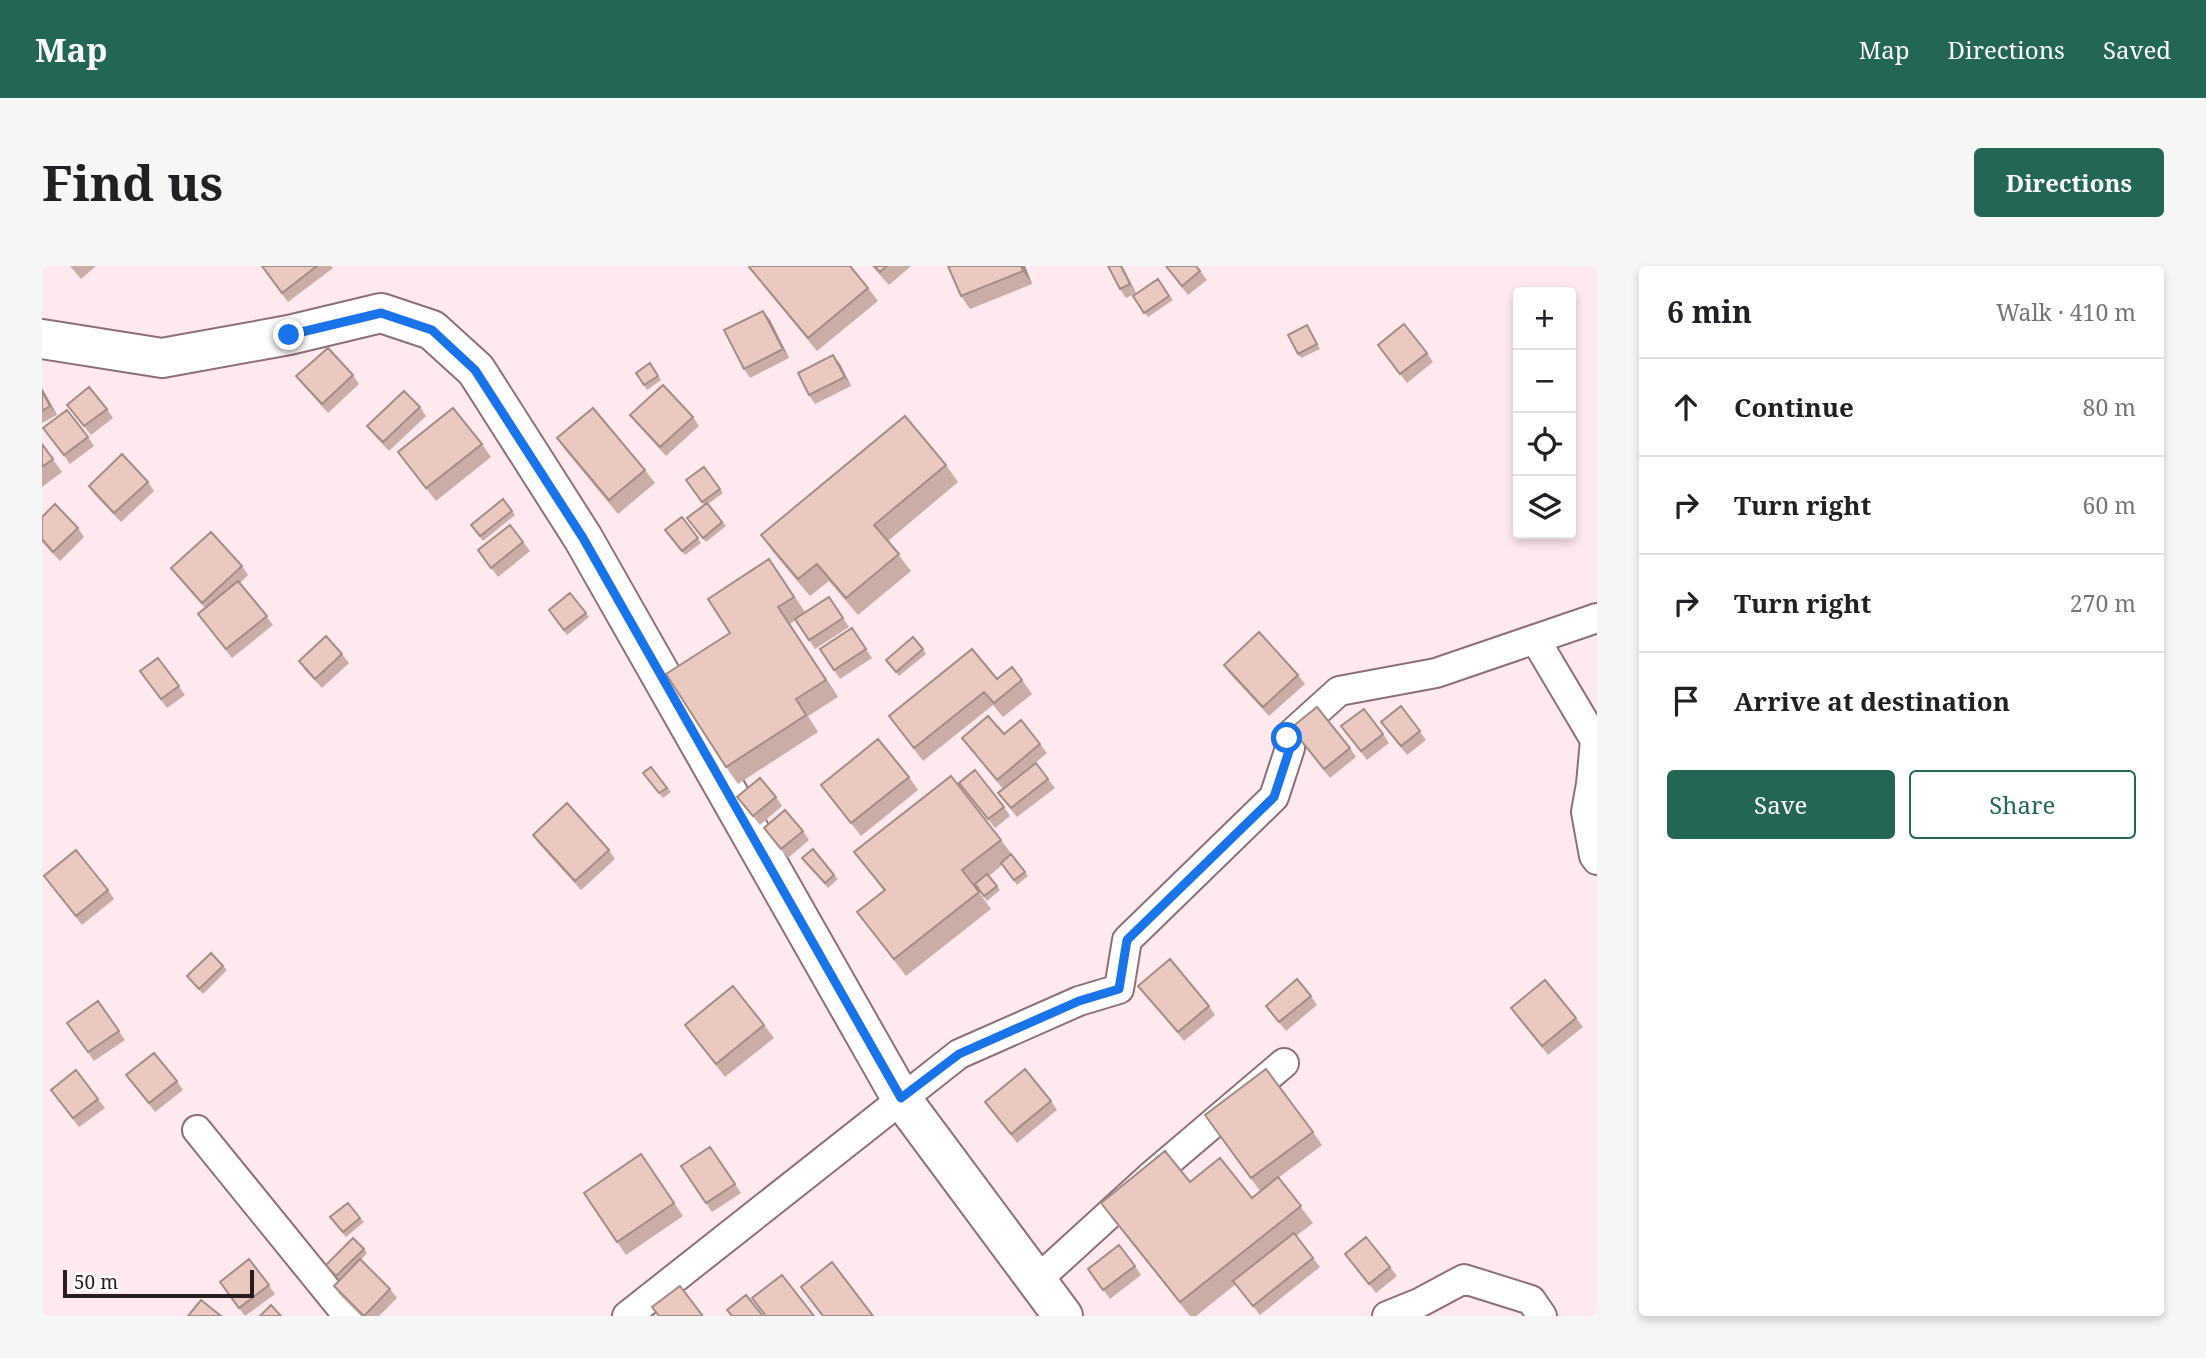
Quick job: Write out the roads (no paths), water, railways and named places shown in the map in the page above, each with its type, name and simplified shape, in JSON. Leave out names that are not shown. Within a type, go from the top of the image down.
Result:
[{"type":"main road","points":[[42,340],[162,358],[289,335],[381,313],[432,330],[475,370],[583,538],[901,1098],[1063,1316]]},
{"type":"street","points":[[627,1316],[959,1054],[1079,1001],[1119,989],[1127,940],[1274,797],[1290,748],[1287,738],[1339,691],[1436,673],[1597,618]]},
{"type":"street","points":[[1535,639],[1595,740],[1586,812],[1597,860]]},
{"type":"street","points":[[1037,1280],[1150,1177],[1284,1063]]},
{"type":"street","points":[[197,1130],[348,1316]]},
{"type":"street","points":[[1387,1316],[1419,1303],[1464,1279],[1531,1300],[1542,1316]]}]
